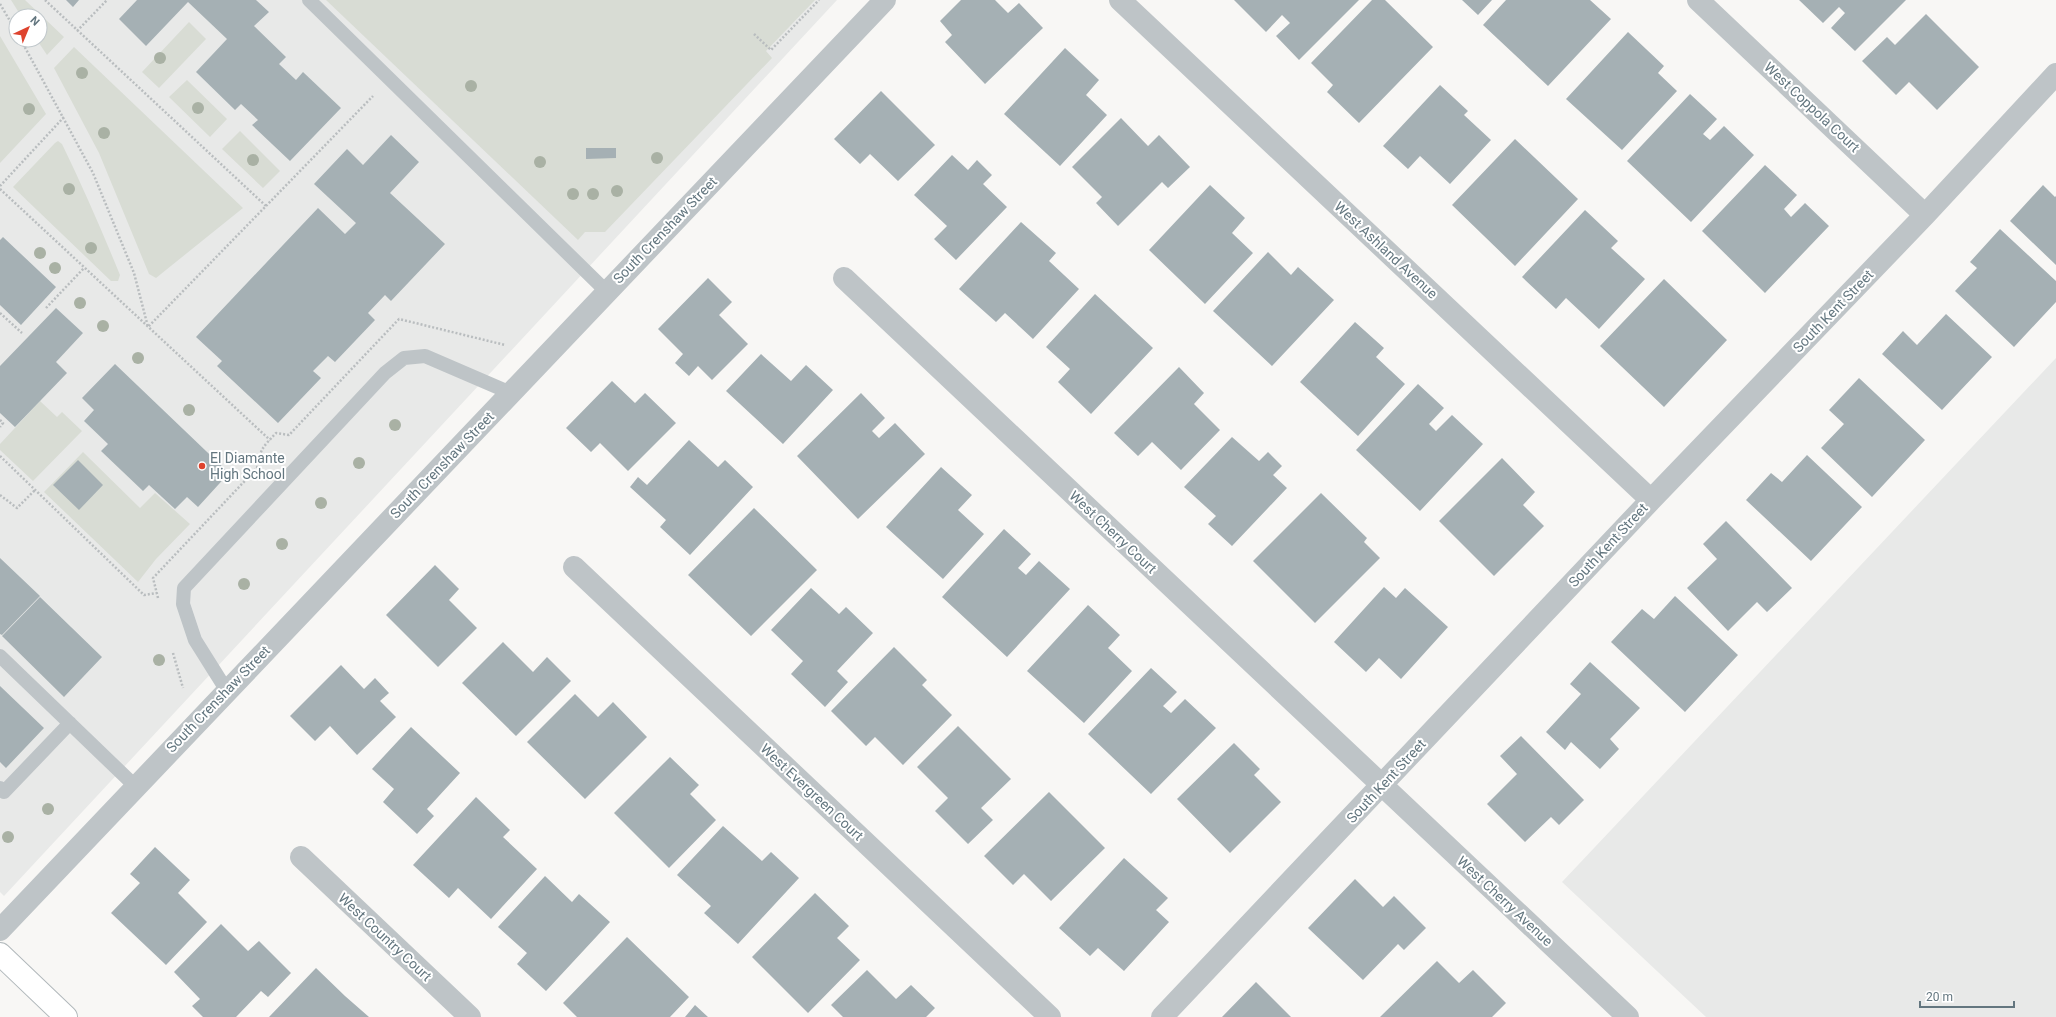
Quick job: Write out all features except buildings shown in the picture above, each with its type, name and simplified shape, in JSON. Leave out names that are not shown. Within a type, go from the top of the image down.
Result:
[{"type":"street","name":"South Crenshaw Street","points":[[0,930],[135,786],[885,0]]},
{"type":"street","name":"West Ashland Avenue","points":[[1120,0],[1652,500]]},
{"type":"street","name":"West Coppola Court","points":[[1698,0],[1926,215]]},
{"type":"street","name":"South Kent Street","points":[[1162,1017],[1652,500],[1926,215],[2056,74]]},
{"type":"street","name":"West Cherry Court","points":[[844,278],[1382,785]]},
{"type":"street","name":"West Evergreen Court","points":[[574,567],[1050,1017]]},
{"type":"street","name":"West Cherry Avenue","points":[[1382,785],[1628,1017]]},
{"type":"street","name":"West Country Court","points":[[301,857],[470,1017]]},
{"type":"street","points":[[0,954],[66,1017]]},
{"type":"lane","points":[[309,0],[607,292]]},
{"type":"lane","points":[[227,691],[195,640],[183,604],[184,588],[385,373],[404,358],[425,356],[511,393]]},
{"type":"lane","points":[[0,656],[135,786]]},
{"type":"lane","points":[[0,788],[4,792],[70,723]]},
{"type":"path","points":[[45,0],[266,206]]},
{"type":"path","points":[[77,31],[108,0]]},
{"type":"path","points":[[754,34],[771,50],[819,0]]},
{"type":"path","points":[[0,4],[8,18]]},
{"type":"path","points":[[25,48],[93,173],[134,273],[148,327]]},
{"type":"path","points":[[148,327],[390,79]]},
{"type":"path","points":[[64,117],[0,187],[84,268],[270,440]]},
{"type":"path","points":[[46,308],[84,268]]},
{"type":"path","points":[[0,313],[22,333]]},
{"type":"path","points":[[0,420],[4,423],[0,427]]},
{"type":"path","points":[[0,456],[144,595],[184,588]]},
{"type":"path","points":[[0,495],[17,508],[35,490]]},
{"type":"shaded area","name":"El Diamante High School","points":[[0,0],[837,0],[4,896],[0,892]]},
{"type":"shaded area","points":[[11,0],[25,0],[33,8],[16,8]]},
{"type":"shaded area","points":[[326,0],[815,0],[766,51],[772,58],[605,232],[585,232],[578,240]]},
{"type":"shaded area","points":[[48,22],[64,37],[47,55],[42,48],[48,48]]},
{"type":"shaded area","points":[[189,22],[206,39],[159,88],[142,72]]},
{"type":"shaded area","points":[[0,36],[46,114],[0,163]]},
{"type":"shaded area","points":[[74,47],[243,208],[156,278],[149,274],[99,153],[54,68]]},
{"type":"shaded area","points":[[187,80],[227,119],[210,137],[169,97]]},
{"type":"shaded area","points":[[240,131],[280,171],[263,188],[222,149]]},
{"type":"shaded area","points":[[58,141],[62,144],[77,176],[120,275],[118,281],[111,281],[13,187]]},
{"type":"shaded area","points":[[2056,358],[2056,1017],[1706,1017],[1562,882]]},
{"type":"shaded area","points":[[40,401],[57,417],[62,412],[82,431],[33,481],[0,450],[0,444]]},
{"type":"shaded area","points":[[83,452],[140,508],[155,493],[190,524],[156,559],[138,582],[44,492]]},
{"type":"place","name":"El Diamante High School","points":[[202,466]]}]
